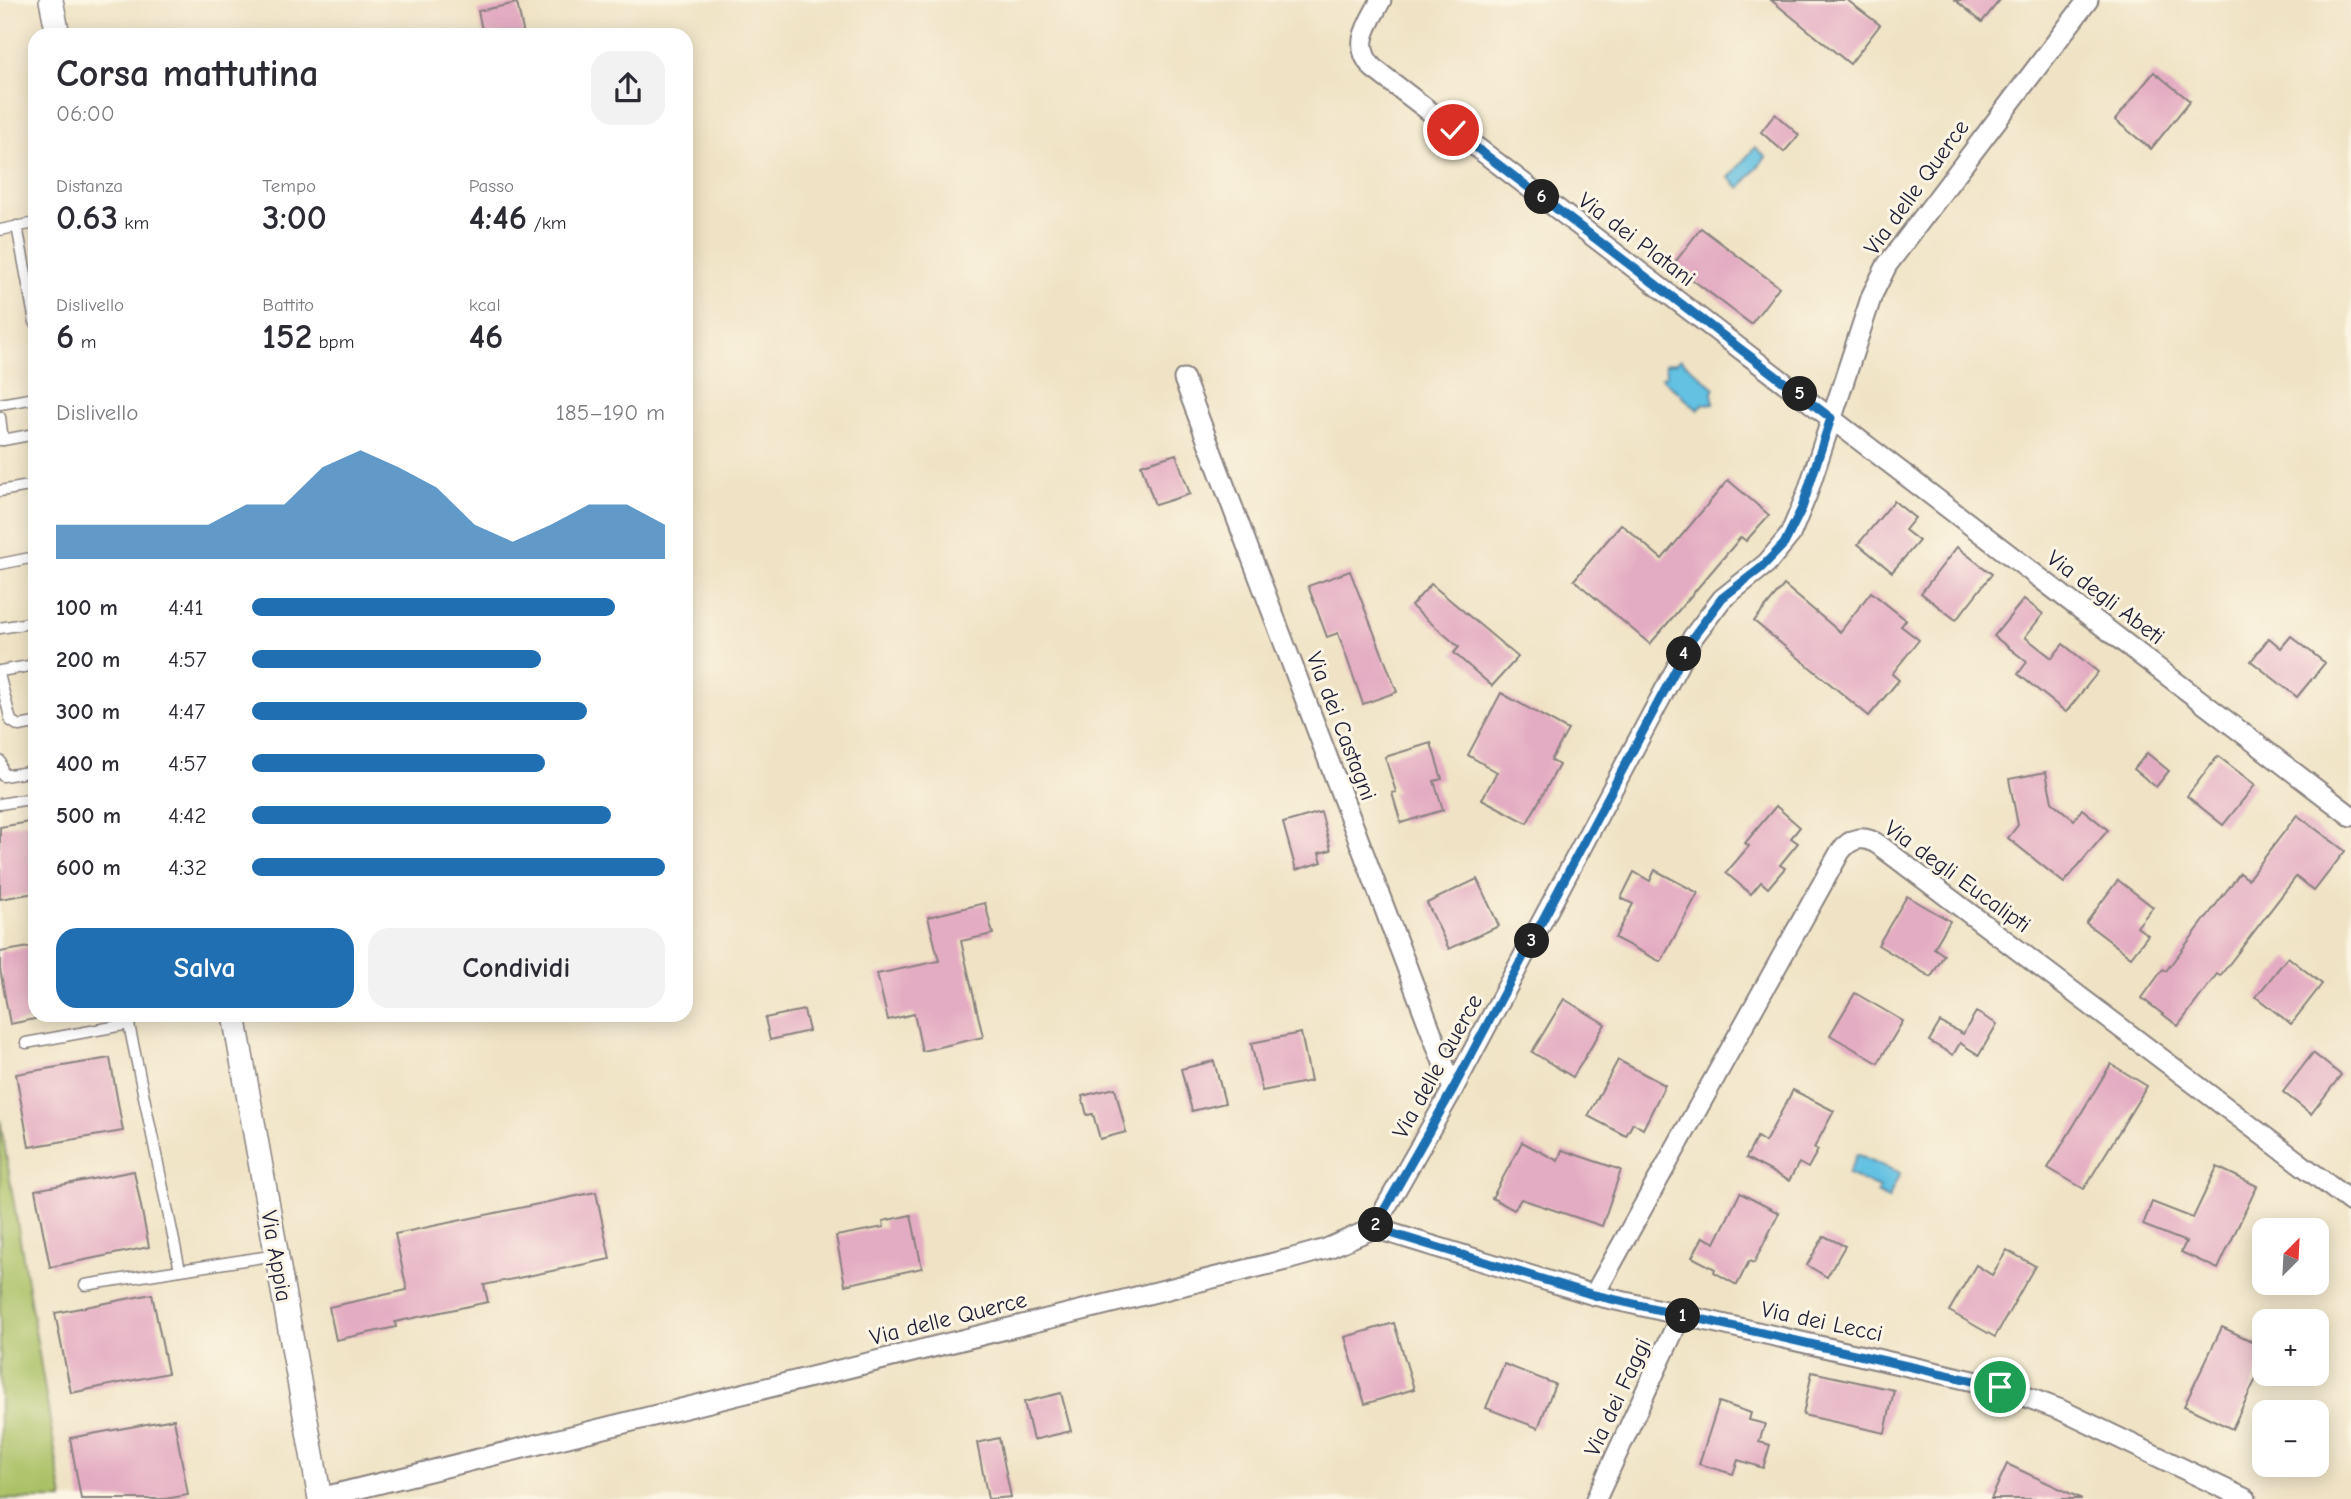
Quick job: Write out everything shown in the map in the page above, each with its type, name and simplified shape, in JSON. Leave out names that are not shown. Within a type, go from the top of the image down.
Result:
[{"type":"street","points":[[51,0],[57,28]]},
{"type":"street","name":"Via dei Platani","points":[[1381,0],[1361,44],[1364,57],[1373,68],[1831,418]]},
{"type":"street","name":"Via delle Querce","points":[[320,1498],[1290,1259],[1326,1249],[1374,1228],[1453,1089],[1699,628],[1722,598],[1767,563],[1790,535],[1807,494],[1872,295],[1887,265],[2088,0]]},
{"type":"street","name":"Via dei Castagni","points":[[1184,379],[1453,1089]]},
{"type":"street","name":"Via degli Abeti","points":[[1831,418],[2351,816]]},
{"type":"street","name":"Via degli Eucalipti","points":[[1594,1295],[1840,852],[1847,843],[1856,838],[1869,839],[1879,845],[2351,1202]]},
{"type":"street","name":"Via Appia","points":[[235,1022],[320,1498]]},
{"type":"street","name":"Via dei Lecci","points":[[1374,1228],[1594,1295],[2008,1390],[2061,1410],[2246,1499]]},
{"type":"street","name":"Via dei Faggi","points":[[1596,1499],[1681,1315]]},
{"type":"lane","points":[[0,230],[28,224]]},
{"type":"lane","points":[[18,226],[28,283]]},
{"type":"lane","points":[[0,404],[28,399]]},
{"type":"lane","points":[[0,417],[2,440],[28,435]]},
{"type":"lane","points":[[0,491],[28,486]]},
{"type":"lane","points":[[0,564],[28,558]]},
{"type":"lane","points":[[0,628],[28,623]]},
{"type":"lane","points":[[0,671],[28,666]]},
{"type":"lane","points":[[0,678],[11,721],[19,726],[28,724]]},
{"type":"lane","points":[[0,761],[3,776],[28,772]]},
{"type":"lane","points":[[0,804],[28,799]]},
{"type":"lane","points":[[26,1043],[119,1022]]},
{"type":"lane","points":[[128,1022],[180,1270]]},
{"type":"lane","points":[[85,1285],[277,1255]]},
{"type":"green space","points":[[0,1119],[63,1499],[0,1499]]},
{"type":"water","points":[[1755,147],[1766,157],[1740,188],[1729,178]]},
{"type":"water","points":[[1680,359],[1715,388],[1712,394],[1714,403],[1703,404],[1698,410],[1662,378],[1667,375],[1665,364],[1676,363]]},
{"type":"water","points":[[1857,1154],[1900,1173],[1888,1199],[1877,1193],[1879,1188],[1848,1174]]},
{"type":"building","points":[[1771,0],[1847,0],[1880,25],[1850,64]]},
{"type":"building","points":[[1955,0],[2000,0],[1982,22]]},
{"type":"building","points":[[517,3],[522,28],[482,28],[478,11]]},
{"type":"building","points":[[2154,72],[2190,101],[2151,149],[2115,120]]},
{"type":"building","points":[[1775,114],[1799,135],[1784,152],[1761,132]]},
{"type":"building","points":[[1701,228],[1779,287],[1751,324],[1673,265]]},
{"type":"building","points":[[1176,454],[1190,494],[1155,505],[1141,465]]},
{"type":"building","points":[[1728,480],[1769,515],[1746,541],[1741,537],[1650,644],[1574,580],[1621,524],[1662,559]]},
{"type":"building","points":[[1894,501],[1915,518],[1905,530],[1919,541],[1892,572],[1858,544]]},
{"type":"building","points":[[1957,547],[1992,574],[1956,620],[1921,593]]},
{"type":"building","points":[[1350,571],[1397,692],[1363,704],[1338,633],[1327,637],[1308,586]]},
{"type":"building","points":[[1431,584],[1518,657],[1492,686],[1454,653],[1459,647],[1411,606]]},
{"type":"building","points":[[1784,585],[1840,632],[1871,592],[1906,620],[1901,626],[1919,640],[1892,674],[1899,680],[1869,716],[1754,621]]},
{"type":"building","points":[[2024,599],[2043,614],[2025,637],[2052,658],[2063,644],[2098,672],[2066,712],[2018,674],[2027,662],[1994,636]]},
{"type":"building","points":[[2291,636],[2325,663],[2297,697],[2251,661],[2269,638],[2281,648]]},
{"type":"building","points":[[1501,693],[1568,730],[1551,760],[1559,765],[1527,823],[1482,799],[1497,772],[1468,755]]},
{"type":"building","points":[[1431,743],[1442,779],[1434,781],[1443,810],[1401,823],[1392,793],[1396,792],[1385,757]]},
{"type":"building","points":[[2147,753],[2169,771],[2156,787],[2134,769]]},
{"type":"building","points":[[2218,756],[2255,785],[2223,825],[2187,796]]},
{"type":"building","points":[[2046,772],[2052,802],[2074,820],[2082,809],[2108,830],[2064,883],[2008,838],[2018,825],[2009,779]]},
{"type":"building","points":[[1776,806],[1800,827],[1791,838],[1798,843],[1780,865],[1785,868],[1768,888],[1761,882],[1751,894],[1726,873],[1749,846],[1745,843]]},
{"type":"building","points":[[1321,812],[1331,850],[1319,853],[1322,862],[1296,870],[1283,823]]},
{"type":"building","points":[[2297,815],[2345,851],[2314,891],[2296,877],[2178,1026],[2142,998],[2163,969],[2166,971],[2240,873],[2248,879]]},
{"type":"building","points":[[28,822],[28,894],[0,899],[0,827]]},
{"type":"building","points":[[1655,870],[1698,893],[1661,962],[1615,938],[1633,904],[1621,898],[1634,872],[1650,881]]},
{"type":"building","points":[[1477,879],[1499,926],[1449,949],[1427,903]]},
{"type":"building","points":[[2118,880],[2153,907],[2137,927],[2148,935],[2131,957],[2086,923]]},
{"type":"building","points":[[1907,896],[1950,921],[1934,948],[1944,955],[1931,977],[1878,945]]},
{"type":"building","points":[[985,903],[993,934],[961,941],[983,1037],[922,1051],[914,1014],[888,1020],[877,974],[939,961],[928,917]]},
{"type":"building","points":[[28,947],[28,1020],[10,1024],[0,969],[0,952]]},
{"type":"building","points":[[2288,957],[2322,984],[2291,1024],[2256,997]]},
{"type":"building","points":[[1855,993],[1903,1021],[1878,1063],[1830,1035]]},
{"type":"building","points":[[1564,999],[1605,1024],[1573,1077],[1532,1052]]},
{"type":"building","points":[[804,1010],[809,1031],[770,1040],[765,1018]]},
{"type":"building","points":[[1976,1012],[1997,1024],[1979,1055],[1960,1043],[1953,1055],[1929,1041],[1940,1022],[1963,1034]]},
{"type":"building","points":[[1301,1033],[1311,1081],[1262,1091],[1251,1043]]},
{"type":"building","points":[[2313,1053],[2341,1075],[2311,1114],[2283,1092]]},
{"type":"building","points":[[110,1058],[123,1131],[29,1147],[16,1074]]},
{"type":"building","points":[[1618,1060],[1665,1085],[1643,1129],[1633,1123],[1626,1136],[1588,1116]]},
{"type":"building","points":[[1214,1061],[1225,1103],[1192,1111],[1181,1069]]},
{"type":"building","points":[[2111,1064],[2147,1086],[2084,1189],[2048,1168]]},
{"type":"building","points":[[1115,1088],[1126,1132],[1100,1139],[1093,1114],[1087,1115],[1082,1096]]},
{"type":"building","points":[[1793,1090],[1834,1111],[1814,1148],[1818,1150],[1808,1168],[1799,1163],[1789,1181],[1746,1158],[1757,1137],[1765,1142]]},
{"type":"building","points":[[1522,1142],[1558,1161],[1562,1150],[1621,1170],[1602,1226],[1521,1199],[1514,1210],[1492,1198]]},
{"type":"building","points":[[2217,1167],[2257,1186],[2218,1269],[2181,1252],[2186,1242],[2143,1225],[2152,1202],[2193,1218]]},
{"type":"building","points":[[134,1171],[149,1247],[50,1267],[35,1190]]},
{"type":"building","points":[[596,1192],[610,1259],[484,1285],[488,1302],[395,1322],[396,1327],[336,1340],[329,1307],[407,1290],[395,1234]]},
{"type":"building","points":[[1740,1193],[1779,1213],[1754,1263],[1749,1261],[1737,1285],[1692,1257],[1703,1237],[1715,1243]]},
{"type":"building","points":[[911,1215],[922,1268],[845,1285],[836,1236],[884,1227],[883,1221]]},
{"type":"building","points":[[1824,1236],[1845,1246],[1827,1277],[1807,1265]]},
{"type":"building","points":[[2007,1250],[2035,1266],[1995,1337],[1949,1311],[1976,1265],[1992,1275]]},
{"type":"building","points":[[152,1294],[168,1373],[71,1393],[55,1313]]},
{"type":"building","points":[[1394,1323],[1414,1389],[1365,1404],[1345,1337]]},
{"type":"building","points":[[2222,1327],[2252,1341],[2253,1386],[2232,1429],[2184,1406]]},
{"type":"building","points":[[1504,1364],[1555,1384],[1538,1428],[1486,1408]]},
{"type":"building","points":[[1812,1372],[1894,1390],[1885,1433],[1803,1415]]},
{"type":"building","points":[[1061,1393],[1071,1431],[1033,1440],[1024,1402]]},
{"type":"building","points":[[1719,1402],[1751,1413],[1749,1420],[1765,1424],[1759,1442],[1770,1445],[1763,1468],[1738,1460],[1733,1474],[1699,1464]]},
{"type":"building","points":[[174,1419],[188,1495],[165,1499],[81,1499],[70,1438]]},
{"type":"building","points":[[999,1438],[1011,1497],[988,1499],[977,1443]]},
{"type":"building","points":[[2007,1464],[2082,1499],[1991,1499]]},
{"type":"route","points":[[1453,130],[1831,418],[1807,494],[1790,535],[1767,563],[1722,598],[1693,637],[1453,1089],[1374,1228],[1544,1281],[1645,1308],[2000,1387]]}]
